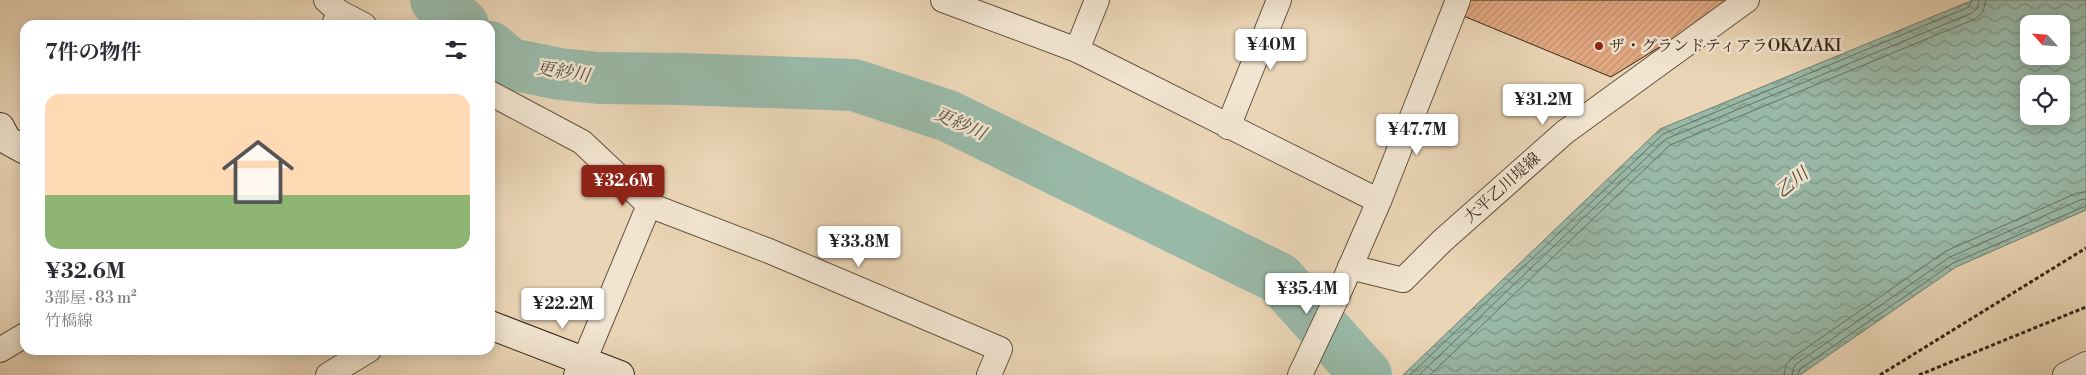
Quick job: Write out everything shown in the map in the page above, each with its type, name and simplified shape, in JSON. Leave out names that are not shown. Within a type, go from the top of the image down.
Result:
[{"type":"street","points":[[943,0],[1077,50],[1379,201]]},
{"type":"street","points":[[1077,50],[1097,0]]},
{"type":"street","points":[[1228,127],[1279,0]]},
{"type":"street","points":[[1300,375],[1338,295],[1379,201],[1458,0]]},
{"type":"street","name":"大平乙川堤線","points":[[1350,267],[1403,280],[1442,241],[1565,132],[1747,0]]},
{"type":"street","points":[[333,12],[352,20]]},
{"type":"street","points":[[495,96],[582,142],[649,205],[769,251],[1000,349],[990,375]]},
{"type":"street","points":[[580,368],[649,205]]},
{"type":"street","points":[[495,326],[580,368],[620,375]]},
{"type":"street","points":[[0,350],[20,338]]},
{"type":"street","points":[[328,375],[361,355]]},
{"type":"street","points":[[2065,375],[2086,364]]},
{"type":"path","points":[[1880,375],[2086,248]]},
{"type":"path","points":[[1919,375],[2086,307]]},
{"type":"water","name":"乙川","points":[[1973,0],[2086,0],[2086,210],[1956,267],[1800,375],[1403,375],[1660,129]]},
{"type":"building","name":"ザ・グランドティアラOKAZAKI","points":[[1467,0],[1736,0],[1611,77],[1461,15]]},
{"type":"waterway","name":"更紗川","points":[[436,0],[458,20]]},
{"type":"waterway","name":"更紗川","points":[[495,51],[510,64],[560,74],[599,78],[854,85],[948,116],[1279,278],[1366,375]]},
{"type":"place","name":"ザ・グランドティアラOKAZAKI","points":[[1599,46]]}]
